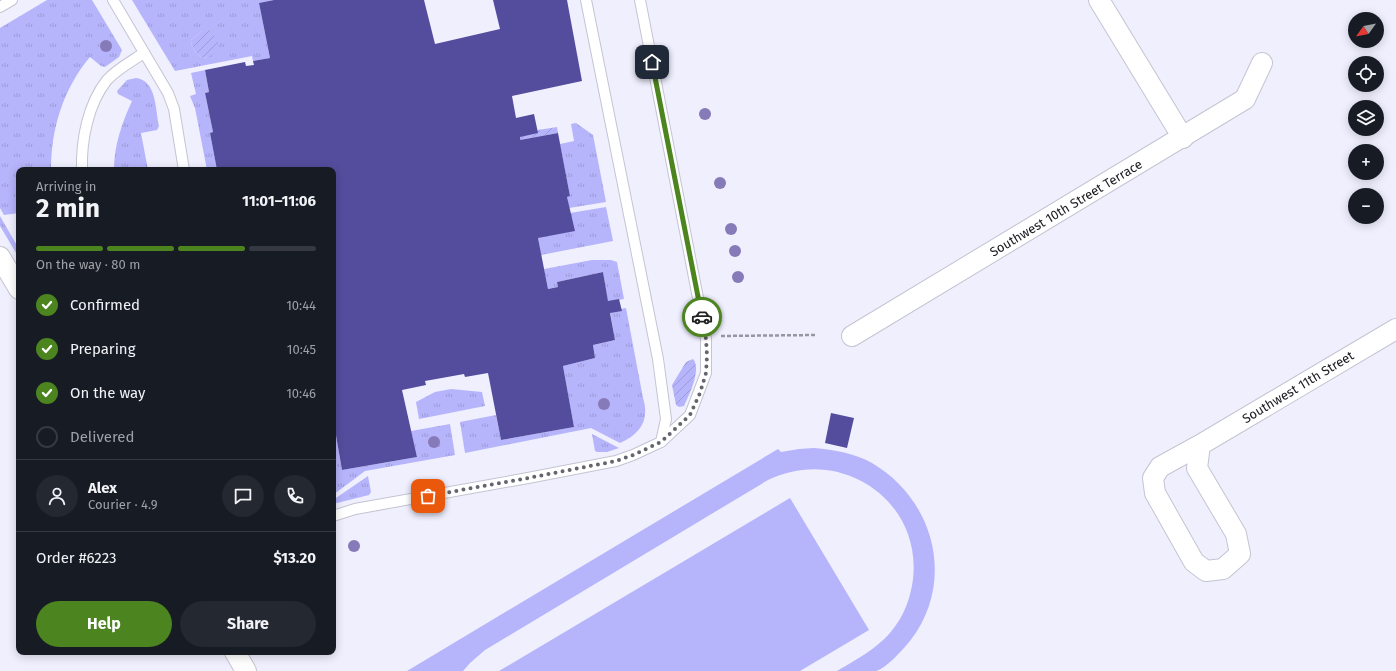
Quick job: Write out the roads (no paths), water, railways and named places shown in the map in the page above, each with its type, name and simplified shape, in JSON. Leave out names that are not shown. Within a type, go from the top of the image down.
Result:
[{"type":"street","points":[[1099,0],[1183,138]]},
{"type":"street","name":"Southwest 10th Street Terrace","points":[[852,336],[1183,138],[1245,99],[1262,63]]},
{"type":"street","points":[[0,257],[16,284]]},
{"type":"street","name":"Southwest 11th Street","points":[[1200,445],[1197,468],[1236,534],[1240,554],[1223,569],[1206,571],[1194,562],[1155,493],[1153,478],[1160,467],[1396,329]]},
{"type":"street","points":[[237,655],[246,671]]},
{"type":"lane","points":[[0,7],[12,0]]},
{"type":"lane","points":[[113,0],[168,93],[174,109],[184,167]]},
{"type":"lane","points":[[586,0],[658,359],[666,418],[661,442]]},
{"type":"lane","points":[[336,515],[355,509],[616,461],[661,442],[690,415],[706,373],[706,339],[640,0]]},
{"type":"lane","points":[[82,167],[81,156],[84,133],[96,98],[108,80],[117,71],[144,53]]}]
